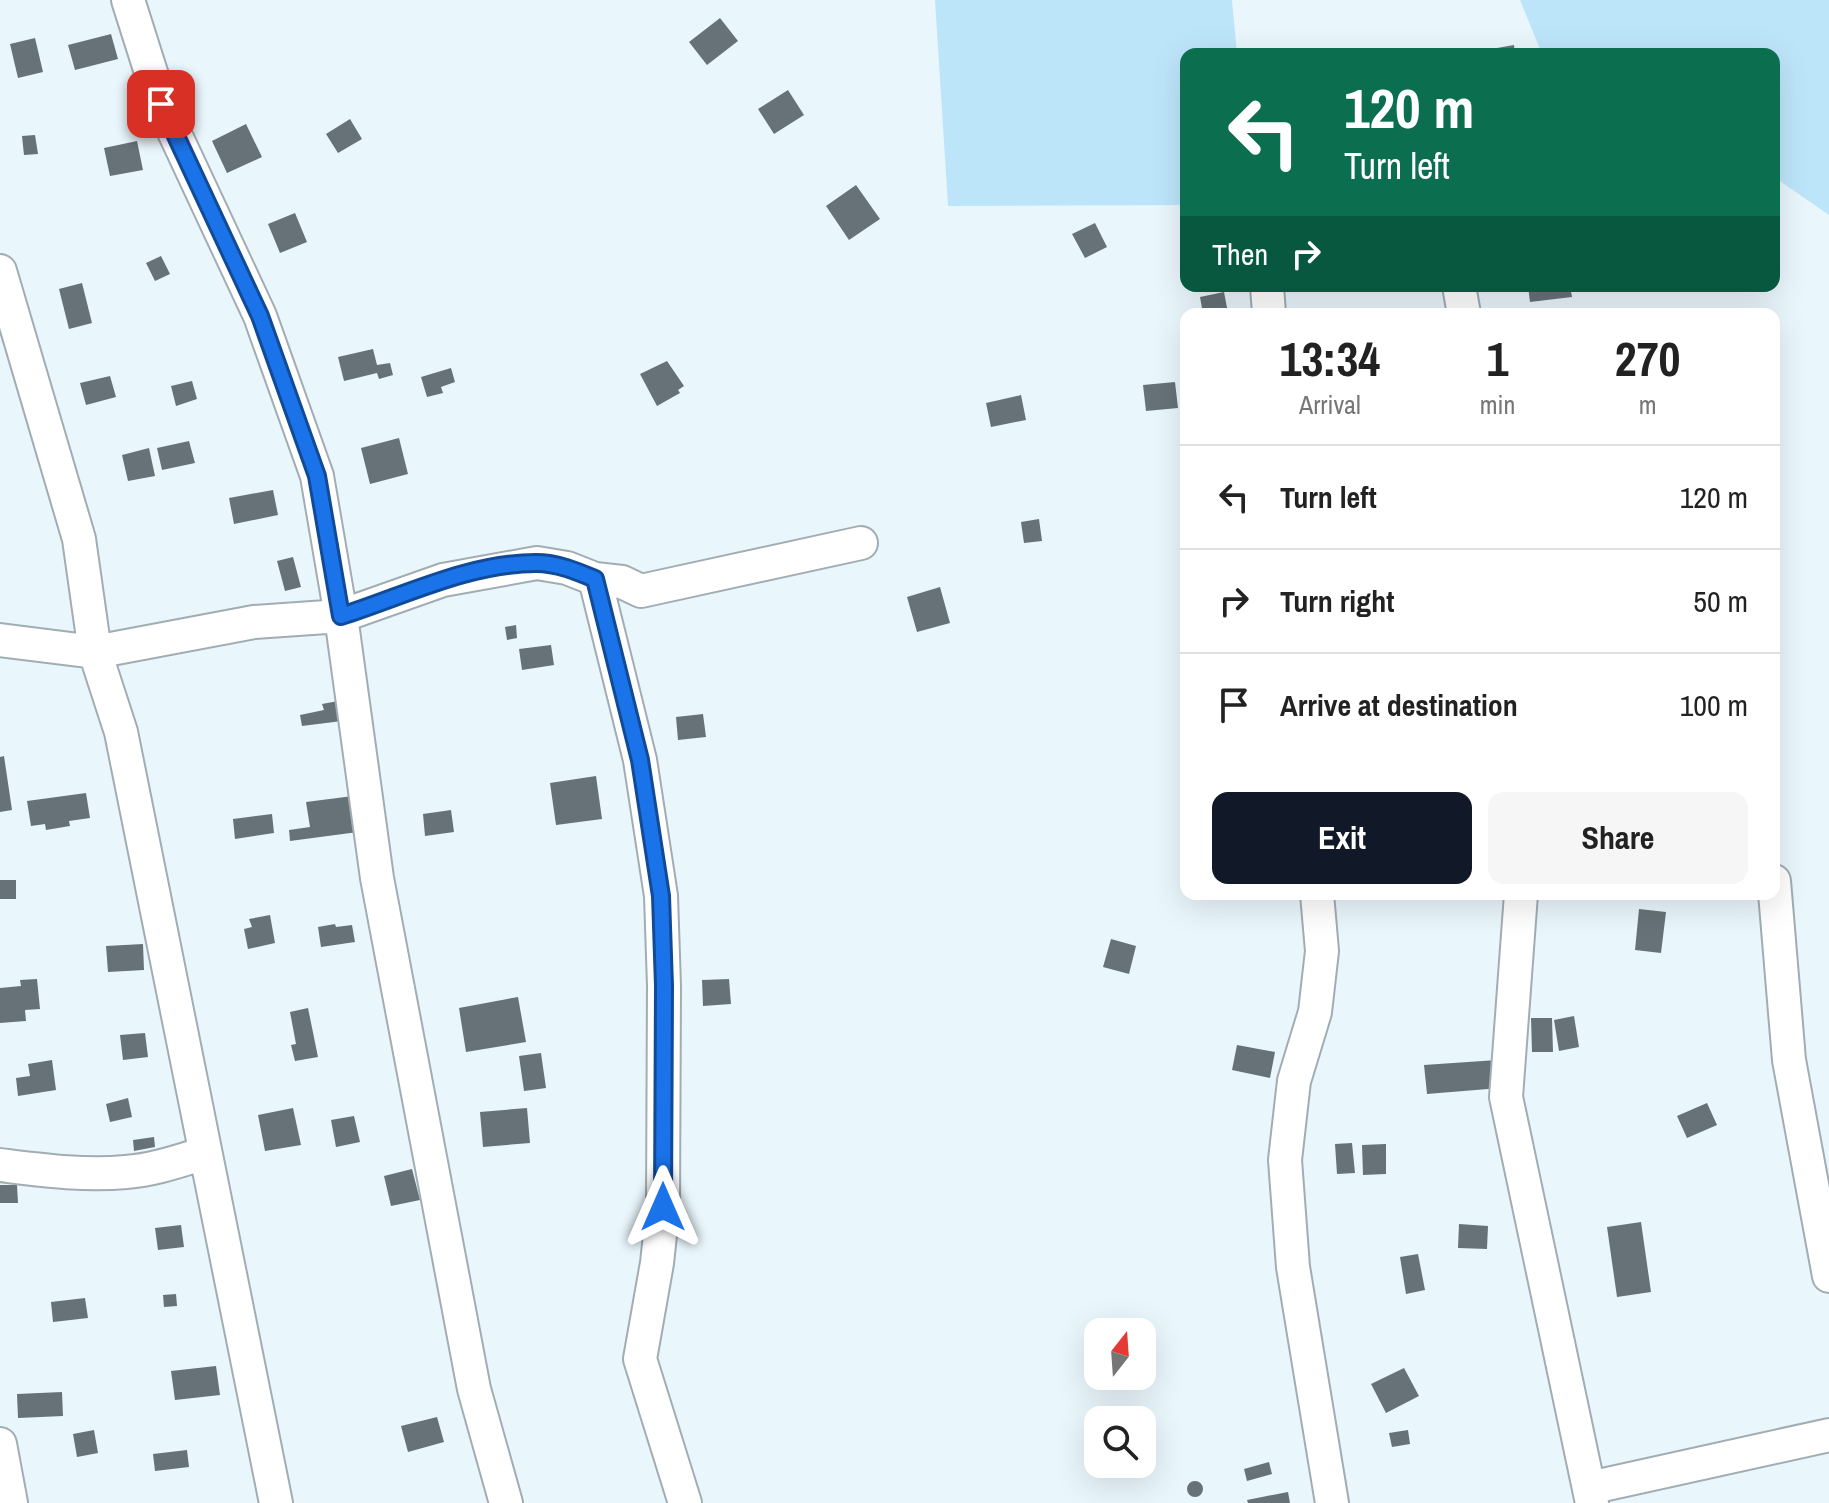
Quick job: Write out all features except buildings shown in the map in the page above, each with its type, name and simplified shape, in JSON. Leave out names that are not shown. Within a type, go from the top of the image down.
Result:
[{"type":"street","points":[[128,0],[161,104],[260,316],[317,476],[341,616],[380,893],[474,1389],[506,1503]]},
{"type":"street","points":[[0,271],[79,539],[95,652],[121,732],[276,1503]]},
{"type":"street","points":[[0,640],[95,652],[254,622],[341,616],[443,580],[501,567],[537,563],[567,568],[595,579],[622,582],[641,591],[861,543]]},
{"type":"street","points":[[595,579],[640,760],[661,896],[664,986],[663,1207],[655,1276],[640,1359],[685,1503]]},
{"type":"street","points":[[1318,900],[1322,951],[1315,1012],[1294,1081],[1285,1160],[1293,1267],[1332,1503]]},
{"type":"street","points":[[1521,900],[1506,1097],[1590,1495],[1829,1435]]},
{"type":"street","points":[[1776,900],[1789,1060],[1824,1226],[1829,1276]]},
{"type":"street","points":[[0,1165],[50,1171],[125,1172],[161,1167],[205,1153]]},
{"type":"street","points":[[0,1444],[11,1503]]},
{"type":"shaded area","points":[[935,0],[1232,0],[1236,48],[1180,48],[1180,205],[948,206]]},
{"type":"shaded area","points":[[1520,0],[1829,0],[1829,215],[1780,181],[1780,48],[1540,48]]},
{"type":"route","points":[[161,104],[260,316],[317,476],[341,616],[443,580],[501,567],[537,563],[567,568],[595,579],[640,760],[661,896],[664,986],[663,1207]]}]
